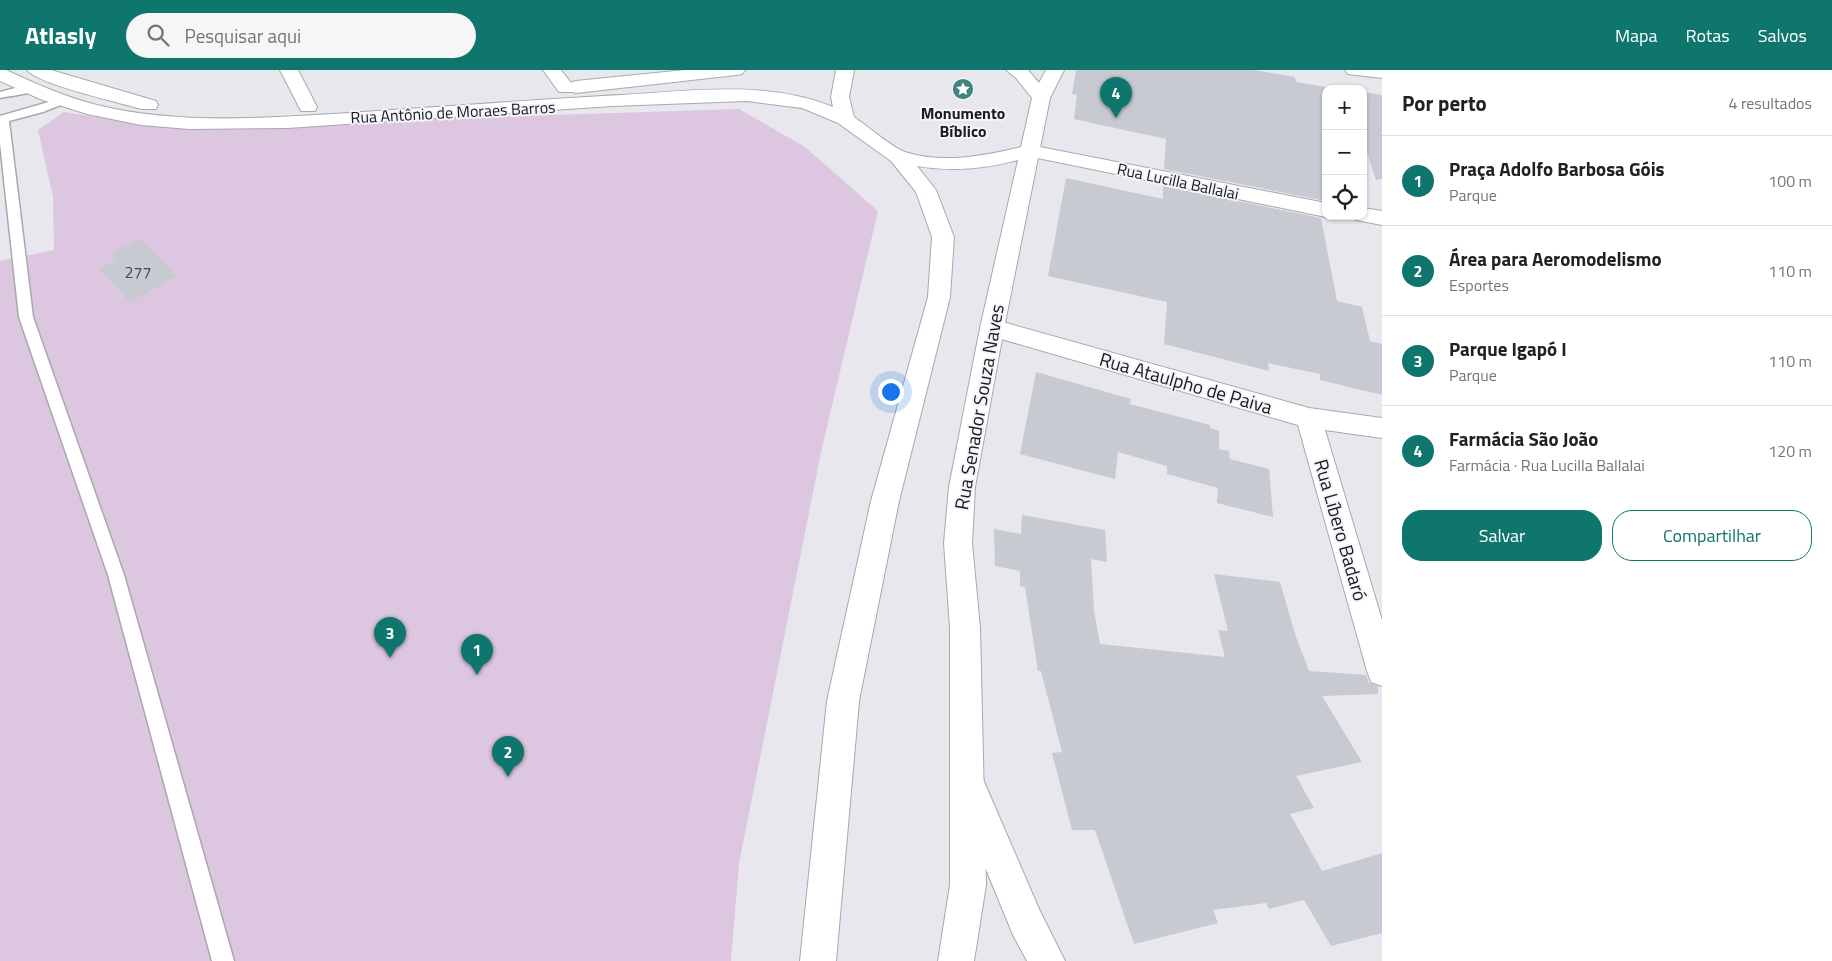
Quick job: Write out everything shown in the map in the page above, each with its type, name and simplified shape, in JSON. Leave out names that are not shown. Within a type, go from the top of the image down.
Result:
[{"type":"street","points":[[36,70],[56,79],[140,104]]},
{"type":"street","points":[[189,125],[216,120],[281,118],[293,115],[308,107],[289,70]]},
{"type":"street","points":[[552,70],[566,88],[580,95],[600,100],[627,102]]},
{"type":"street","name":"Rua Antônio de Moraes Barros","points":[[140,104],[174,108],[228,110],[308,107],[566,88],[736,70]]},
{"type":"street","points":[[845,119],[840,98],[846,70]]},
{"type":"street","points":[[1015,70],[1022,74],[1041,98]]},
{"type":"street","name":"Rua Senador Souza Naves","points":[[956,961],[968,885],[965,628],[958,543],[962,487],[992,328],[1041,98],[1055,70]]},
{"type":"street","points":[[1354,70],[1382,74]]},
{"type":"street","name":"Rua Antônio de Moraes Barros","points":[[0,74],[30,90],[59,102],[136,120],[189,125],[324,120],[747,95],[806,103],[845,119],[898,157]]},
{"type":"street","points":[[30,90],[61,92],[104,103],[140,104]]},
{"type":"street","points":[[898,157],[942,164],[987,162],[1030,151]]},
{"type":"street","name":"Rua Lucilla Ballalai","points":[[1030,151],[1322,209]]},
{"type":"street","points":[[818,961],[844,701],[885,501],[939,297],[943,238],[926,190],[898,157]]},
{"type":"street","points":[[1367,216],[1382,218]]},
{"type":"street","name":"Rua Ataulpho de Paiva","points":[[992,328],[1309,418],[1382,428]]},
{"type":"street","name":"Rua Líbero Badaró","points":[[1309,418],[1382,671]]},
{"type":"street","points":[[967,780],[1026,922],[1047,961]]},
{"type":"street","points":[[1026,922],[1036,961]]},
{"type":"lane","points":[[0,95],[9,91],[30,90]]},
{"type":"lane","points":[[59,102],[39,110],[1,118],[26,316],[116,575],[224,961]]},
{"type":"shaded area","points":[[739,109],[805,147],[878,211],[821,452],[739,863],[731,961],[0,961],[0,261],[54,250],[53,197],[38,130],[64,112],[108,119],[189,127]]},
{"type":"building","points":[[1076,70],[1254,70],[1295,77],[1296,82],[1322,86],[1322,200],[1164,169],[1166,139],[1074,119],[1077,95],[1072,94]]},
{"type":"building","points":[[1367,93],[1382,95],[1382,179],[1376,180],[1367,152]]},
{"type":"building","points":[[1066,178],[1163,199],[1163,186],[1321,218],[1337,301],[1362,307],[1370,341],[1382,344],[1382,395],[1320,380],[1320,374],[1268,363],[1269,371],[1164,344],[1167,302],[1048,276]]},
{"type":"building","points":[[140,239],[177,276],[130,302],[99,269],[116,260],[111,254]]},
{"type":"building","points":[[1036,372],[1131,399],[1130,404],[1210,425],[1210,428],[1219,431],[1219,449],[1229,451],[1230,459],[1269,469],[1273,517],[1217,503],[1218,488],[1167,474],[1167,466],[1118,452],[1115,479],[1020,454]]},
{"type":"building","points":[[1022,515],[1105,530],[1107,562],[1091,559],[1094,611],[1100,644],[1225,657],[1218,630],[1228,631],[1214,574],[1280,582],[1296,637],[1309,671],[1366,675],[1369,683],[1378,686],[1378,694],[1322,696],[1362,762],[1296,776],[1314,808],[1290,814],[1322,871],[1382,853],[1382,933],[1331,946],[1304,900],[1269,909],[1266,903],[1213,910],[1218,923],[1134,944],[1095,830],[1072,830],[1052,753],[1062,752],[1041,671],[1038,671],[1025,587],[1020,586],[1020,571],[995,566],[994,529],[1021,534]]},
{"type":"place","name":"Monumento Bíblico","points":[[963,89]]},
{"type":"place","name":"Farmácia São João","points":[[1116,118]]},
{"type":"place","name":"Parque Igapó I","points":[[390,658]]},
{"type":"place","name":"Praça Adolfo Barbosa Góis","points":[[477,675]]},
{"type":"place","name":"Área para Aeromodelismo","points":[[508,777]]}]
